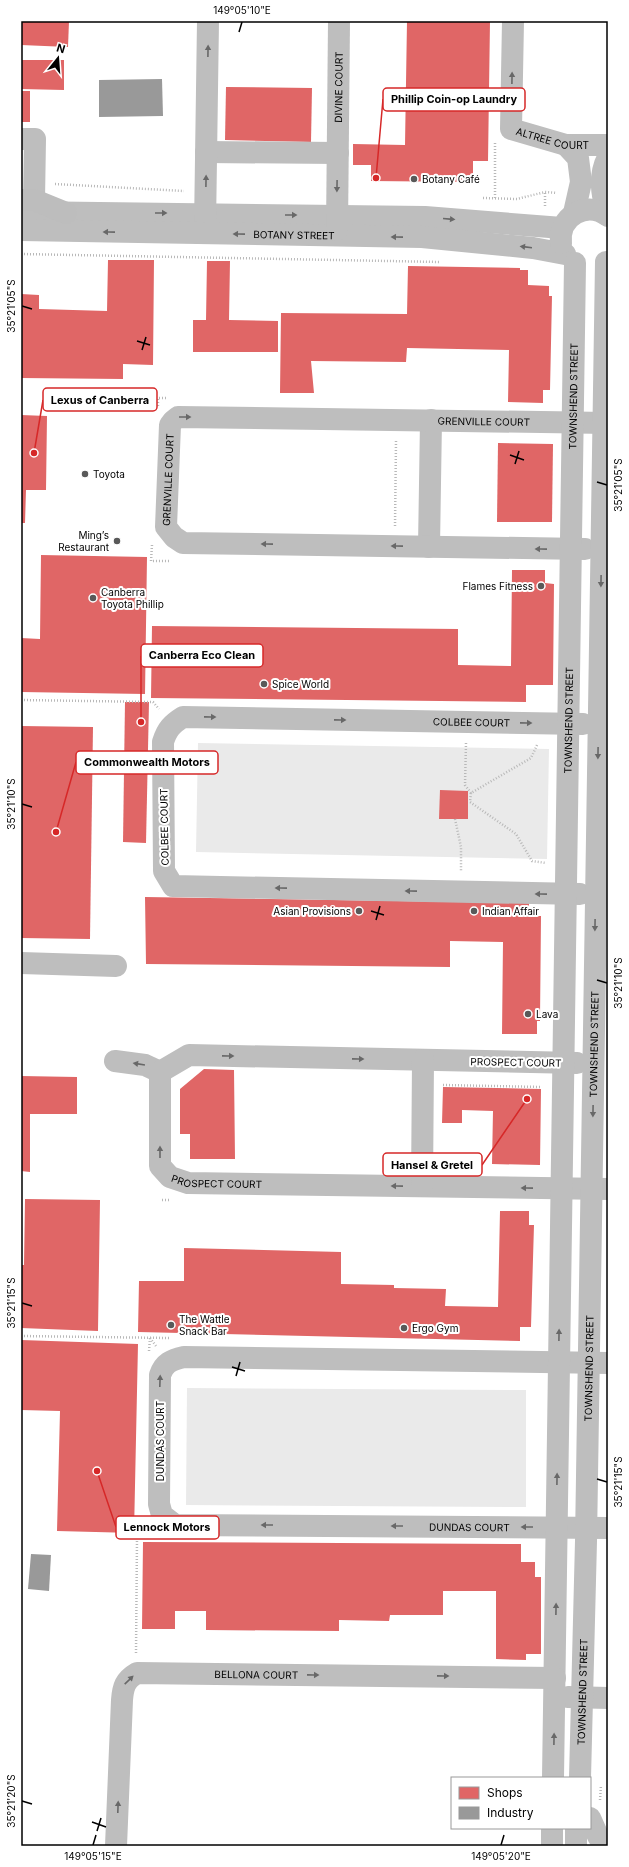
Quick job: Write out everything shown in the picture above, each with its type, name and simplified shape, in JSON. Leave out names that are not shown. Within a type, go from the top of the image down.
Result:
[{"type":"main road","points":[[25,204],[66,213]]},
{"type":"street","points":[[205,223],[208,21]]},
{"type":"street","name":"DIVINE COURT","points":[[337,225],[339,21]]},
{"type":"street","name":"ALTREE COURT","points":[[513,21],[511,129],[566,144],[608,145]]},
{"type":"street","points":[[22,139],[35,139],[25,204]]},
{"type":"street","points":[[566,144],[578,158],[581,182],[568,221]]},
{"type":"street","points":[[206,152],[338,153]]},
{"type":"street","points":[[608,157],[603,167],[601,190],[608,215]]},
{"type":"street","name":"BOTANY STREET","points":[[21,230],[205,223],[337,225],[425,216],[568,221],[591,209],[608,215]]},
{"type":"street","name":"BOTANY STREET","points":[[66,213],[205,223]]},
{"type":"street","name":"TOWNSHEND STREET","points":[[553,1777],[572,422],[570,258],[560,241],[568,221]]},
{"type":"street","name":"BOTANY STREET","points":[[337,225],[422,237],[533,248],[570,258],[590,267],[607,261]]},
{"type":"street","name":"TOWNSHEND STREET","points":[[580,1777],[586,1528],[598,1363],[607,261]]},
{"type":"street","name":"GRENVILLE COURT","points":[[605,550],[184,543],[174,537],[166,527],[170,425],[178,417],[430,431],[572,422],[606,423]]},
{"type":"street","points":[[429,547],[430,431]]},
{"type":"street","name":"COLBEE COURT","points":[[602,895],[173,886],[164,871],[162,742],[166,731],[172,723],[183,717],[603,724]]},
{"type":"street","points":[[21,963],[116,966]]},
{"type":"street","name":"PROSPECT COURT","points":[[600,1189],[188,1183],[170,1177],[160,1166],[160,1072],[189,1056],[601,1064]]},
{"type":"street","points":[[422,1186],[423,1060]]},
{"type":"street","points":[[116,1061],[145,1065],[160,1072]]},
{"type":"street","name":"DUNDAS COURT","points":[[598,1363],[184,1357],[175,1359],[163,1366],[160,1375],[159,1504],[162,1515],[175,1525],[608,1528]]},
{"type":"street","points":[[116,1846],[122,1693],[123,1686],[129,1678],[137,1674]]},
{"type":"street","name":"BELLONA COURT","points":[[137,1674],[554,1687],[582,1698],[608,1698]]},
{"type":"street","points":[[591,1820],[604,1846]]},
{"type":"street","points":[[552,1829],[552,1846]]},
{"type":"street","points":[[576,1829],[576,1846]]},
{"type":"path","points":[[21,254],[447,262]]},
{"type":"path","points":[[395,528],[395,441],[430,431]]},
{"type":"path","points":[[21,700],[153,702],[172,723]]},
{"type":"path","points":[[467,722],[465,785],[471,793],[470,802],[516,834],[532,861],[553,863]]},
{"type":"path","points":[[471,793],[531,758],[537,744]]},
{"type":"path","points":[[455,819],[461,848],[461,892]]},
{"type":"path","points":[[440,1085],[563,1087]]},
{"type":"path","points":[[21,1336],[150,1338]]},
{"type":"path","points":[[137,1674],[137,1538],[162,1515]]},
{"type":"shaded area","points":[[198,743],[549,749],[547,859],[196,852]]},
{"type":"shaded area","points":[[187,1388],[526,1390],[526,1507],[186,1505]]},
{"type":"building: Shops","points":[[21,21],[69,21],[68,47],[21,45]]},
{"type":"building: Shops","points":[[407,21],[490,21],[488,161],[473,161],[473,182],[371,181],[371,165],[353,165],[353,144],[405,145]]},
{"type":"building: Shops","points":[[21,60],[64,60],[64,90],[21,89]]},
{"type":"building: Shops","points":[[226,87],[312,88],[311,142],[225,140]]},
{"type":"building: Shops","points":[[21,91],[30,91],[30,122],[21,122]]},
{"type":"building: Shops","points":[[108,260],[154,260],[153,365],[123,364],[123,379],[21,378],[21,294],[39,295],[39,309],[107,311]]},
{"type":"building: Shops","points":[[207,261],[230,261],[229,320],[278,321],[278,352],[193,352],[193,320],[206,320]]},
{"type":"building: Shops","points":[[408,266],[520,268],[520,270],[528,270],[528,285],[549,286],[549,296],[552,296],[550,390],[543,390],[543,403],[508,402],[509,350],[407,348],[406,362],[311,361],[314,393],[280,393],[281,313],[407,314]]},
{"type":"building: Shops","points":[[21,415],[47,416],[46,490],[26,490],[25,523],[21,523]]},
{"type":"building: Shops","points":[[498,443],[553,444],[552,522],[497,522]]},
{"type":"building: Shops","name":"Canberra Toyota Phillip","points":[[41,555],[147,557],[145,694],[21,692],[21,638],[40,639]]},
{"type":"building: Shops","points":[[512,570],[545,570],[545,583],[554,584],[553,685],[526,685],[526,702],[151,698],[152,626],[458,629],[458,665],[511,666]]},
{"type":"building: Shops","points":[[125,702],[149,702],[146,843],[123,842]]},
{"type":"building: Shops","points":[[21,726],[93,727],[90,939],[21,938]]},
{"type":"building: Shops","points":[[440,790],[468,791],[468,819],[439,819]]},
{"type":"building: Shops","points":[[145,897],[529,903],[529,916],[541,916],[540,1021],[537,1021],[537,1034],[502,1034],[503,942],[450,941],[450,967],[146,964]]},
{"type":"building: Shops","points":[[204,1069],[234,1070],[235,1159],[190,1159],[190,1134],[180,1134],[180,1089]]},
{"type":"building: Shops","points":[[21,1076],[77,1077],[77,1114],[30,1114],[30,1172],[21,1171]]},
{"type":"building: Shops","points":[[443,1087],[541,1089],[540,1165],[492,1164],[493,1111],[462,1110],[462,1123],[442,1123]]},
{"type":"building: Shops","points":[[25,1199],[100,1200],[98,1331],[21,1328],[21,1265],[24,1265]]},
{"type":"building: Shops","points":[[500,1211],[529,1211],[529,1225],[534,1225],[531,1327],[520,1327],[520,1341],[138,1332],[139,1281],[184,1281],[184,1248],[341,1252],[341,1284],[394,1285],[394,1288],[446,1289],[445,1306],[498,1307]]},
{"type":"building: Shops","points":[[21,1340],[138,1344],[134,1533],[57,1531],[60,1411],[21,1410]]},
{"type":"building: Shops","points":[[143,1542],[521,1544],[521,1562],[535,1562],[535,1577],[541,1577],[541,1654],[526,1654],[526,1660],[496,1659],[496,1591],[443,1591],[443,1615],[390,1615],[389,1621],[339,1620],[339,1631],[206,1630],[206,1611],[175,1611],[175,1629],[142,1629]]},
{"type":"building: Industry","points":[[162,79],[163,116],[99,117],[99,80]]},
{"type":"building: Industry","points":[[31,1554],[51,1555],[49,1591],[28,1589]]},
{"type":"place","name":"Phillip Coin-op Laundry","points":[[376,178]]},
{"type":"place","name":"Botany Café","points":[[414,179]]},
{"type":"place","name":"Lexus of Canberra","points":[[34,453]]},
{"type":"place","name":"Toyota","points":[[85,474]]},
{"type":"place","name":"Ming’s Restaurant","points":[[117,541]]},
{"type":"place","name":"Flames Fitness","points":[[541,586]]},
{"type":"place","name":"Canberra Toyota Phillip","points":[[93,598]]},
{"type":"place","name":"Spice World","points":[[264,684]]},
{"type":"place","name":"Canberra Eco Clean","points":[[141,722]]},
{"type":"place","name":"Commonwealth Motors","points":[[56,832]]},
{"type":"place","name":"Asian Provisions","points":[[359,911]]},
{"type":"place","name":"Indian Affair","points":[[474,911]]},
{"type":"place","name":"Lava","points":[[528,1014]]},
{"type":"place","name":"Hansel & Gretel","points":[[527,1099]]},
{"type":"place","name":"The Wattle Snack Bar","points":[[171,1325]]},
{"type":"place","name":"Ergo Gym","points":[[404,1328]]},
{"type":"place","name":"Lennock Motors","points":[[97,1471]]}]
